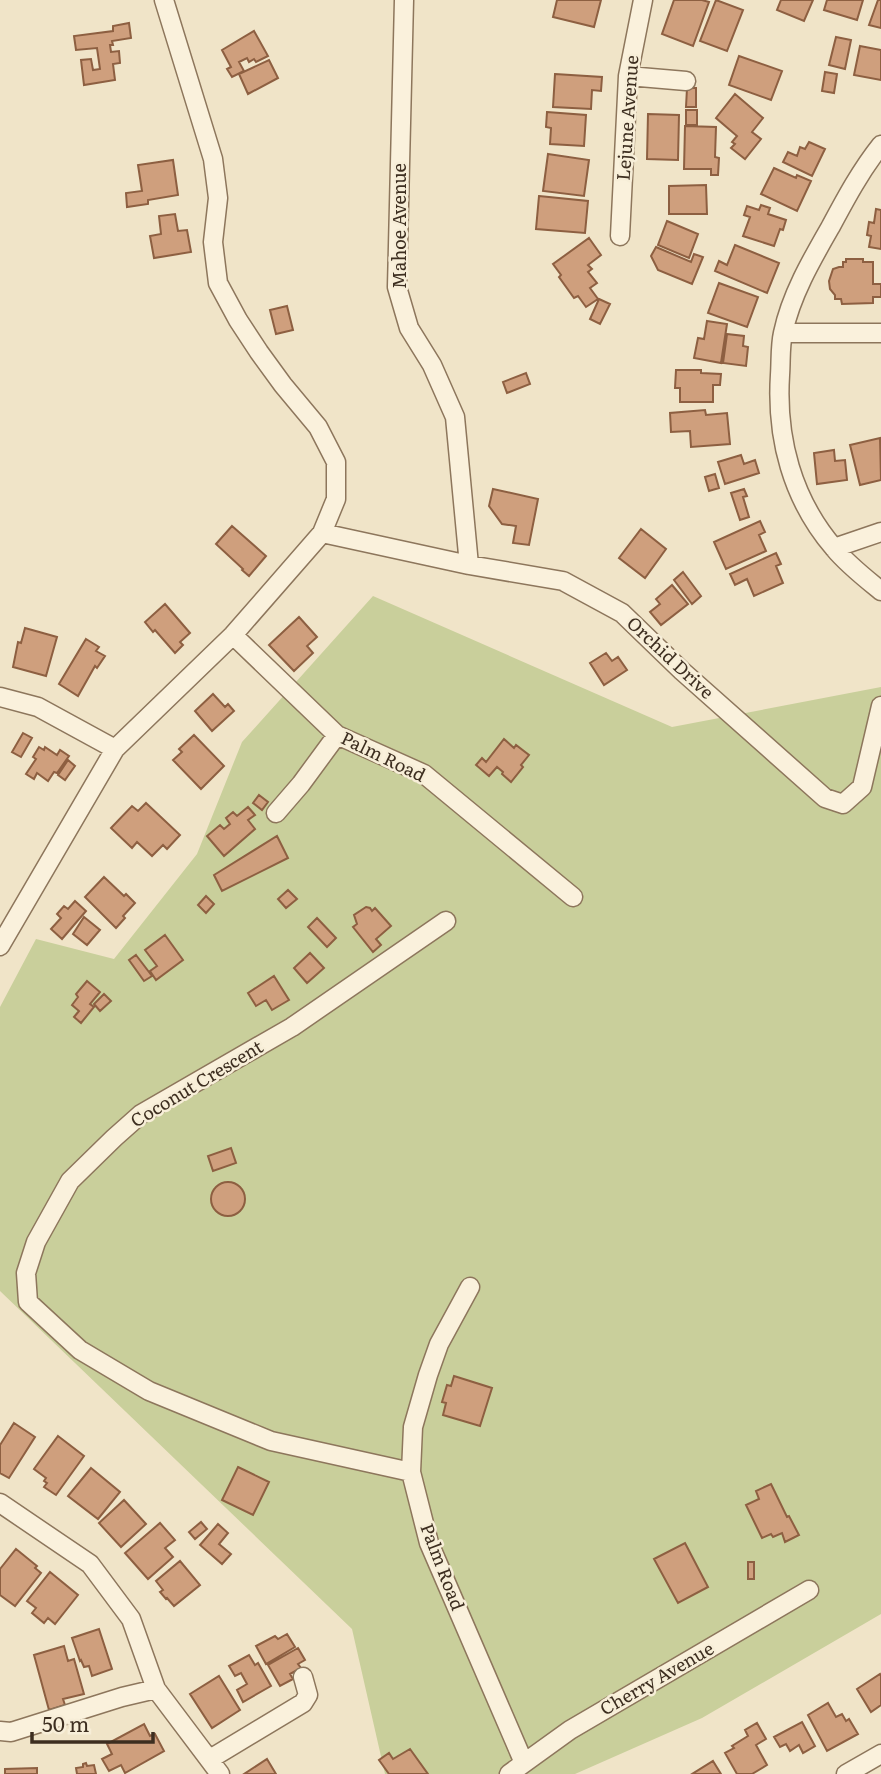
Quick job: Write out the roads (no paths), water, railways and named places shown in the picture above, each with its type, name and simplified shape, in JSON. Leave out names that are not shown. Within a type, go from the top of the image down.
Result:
[{"type":"street","points":[[0,946],[115,749],[233,635],[322,533],[336,499],[336,461],[318,427],[259,352],[218,284],[214,242],[218,198],[213,159],[164,0]]},
{"type":"street","name":"Mahoe Avenue","points":[[404,0],[397,287],[409,328],[432,365],[455,417],[469,565]]},
{"type":"street","name":"Lejune Avenue","points":[[620,236],[628,76],[643,0]]},
{"type":"street","points":[[628,76],[686,81]]},
{"type":"street","points":[[881,145],[865,165],[794,298],[783,334],[779,401],[785,449],[795,486],[811,516],[834,548],[881,591]]},
{"type":"street","points":[[783,334],[881,333]]},
{"type":"street","points":[[834,548],[881,532]]},
{"type":"street","name":"Orchid Drive","points":[[322,533],[469,565],[563,581],[622,613],[682,671],[825,798],[843,804],[862,787],[881,706]]},
{"type":"street","name":"Palm Road","points":[[233,635],[337,734],[424,774],[573,897]]},
{"type":"street","points":[[0,697],[38,707],[115,749]]},
{"type":"street","points":[[276,813],[337,734]]},
{"type":"street","name":"Coconut Crescent","points":[[411,1472],[271,1441],[149,1391],[80,1350],[28,1302],[26,1273],[36,1242],[70,1181],[141,1114],[292,1027],[446,921]]},
{"type":"street","name":"Palm Road","points":[[470,1287],[439,1344],[428,1375],[412,1427],[411,1472],[429,1543],[517,1768]]},
{"type":"street","points":[[0,1503],[90,1564],[131,1619],[156,1689],[215,1766],[307,1700],[303,1676]]},
{"type":"street","name":"Cherry Avenue","points":[[517,1768],[570,1730],[809,1590]]},
{"type":"street","points":[[0,1731],[11,1732],[156,1689]]},
{"type":"street","points":[[857,1771],[881,1754]]}]
